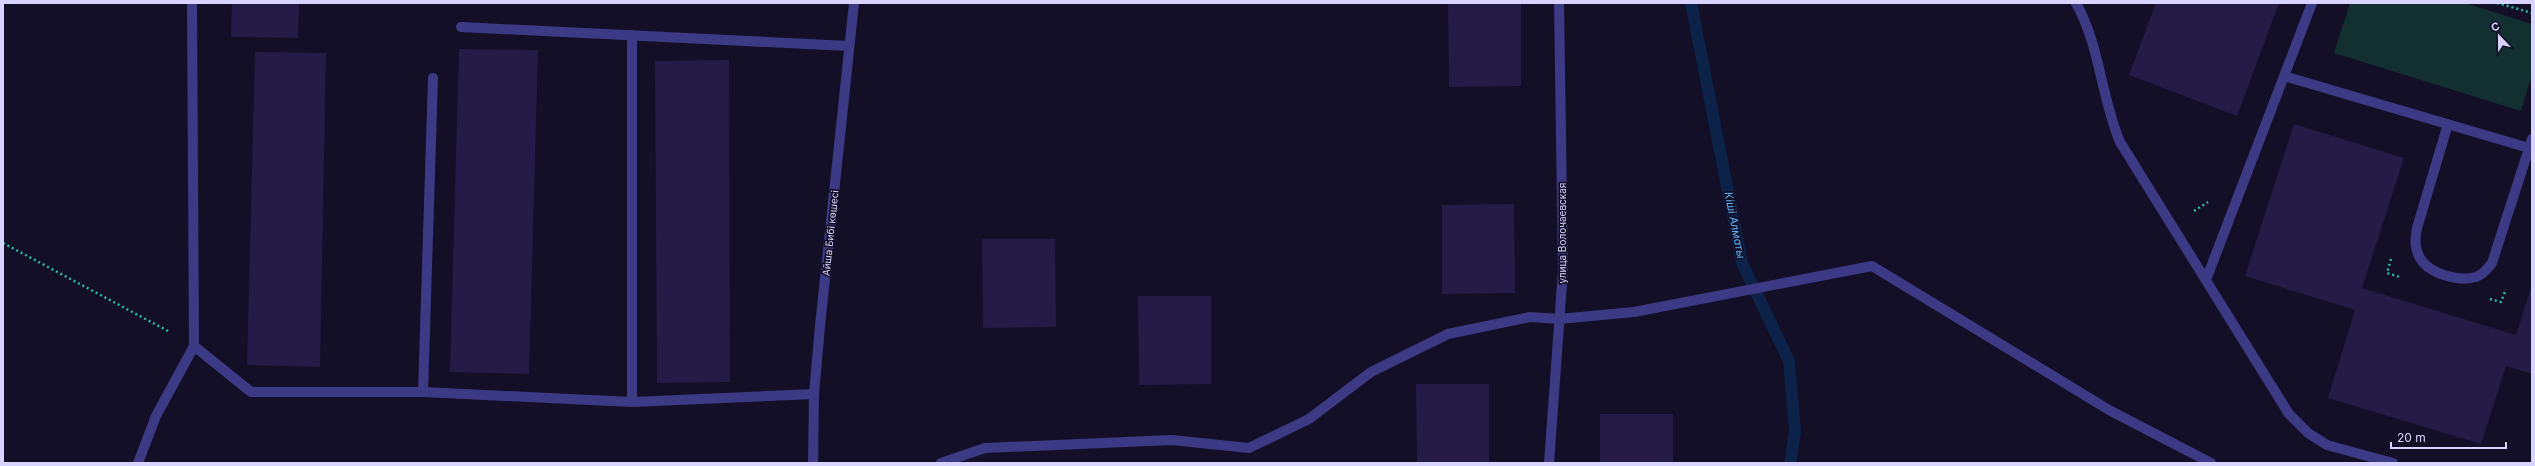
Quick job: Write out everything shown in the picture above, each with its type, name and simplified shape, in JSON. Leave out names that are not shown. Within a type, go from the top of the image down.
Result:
[{"type":"street","points":[[138,463],[156,416],[194,346],[192,3]]},
{"type":"street","name":"Айша Бибі көшесі","points":[[813,463],[814,394],[848,46],[854,3]]},
{"type":"street","name":"улица Волочаевская","points":[[1549,463],[1563,270],[1559,3]]},
{"type":"street","points":[[2076,3],[2085,19],[2092,40],[2110,118],[2120,142],[2289,414],[2308,434],[2327,445],[2393,463]]},
{"type":"street","points":[[2206,280],[2312,3]]},
{"type":"street","points":[[461,27],[848,46]]},
{"type":"street","points":[[632,35],[632,402]]},
{"type":"street","points":[[2284,76],[2448,124],[2531,144],[2492,263],[2478,276],[2468,278],[2436,272],[2425,265],[2420,259],[2415,241],[2417,228],[2448,124]]},
{"type":"street","points":[[423,392],[433,78]]},
{"type":"street","points":[[941,463],[993,447],[1172,440],[1250,448],[1309,418],[1371,372],[1448,334],[1530,317],[1560,319],[1634,312],[1872,266],[2110,410],[2211,463]]},
{"type":"street","points":[[194,346],[251,392],[423,392],[632,402],[814,394]]},
{"type":"path","points":[[2497,3],[2532,13]]},
{"type":"path","points":[[3,243],[150,320]]},
{"type":"path","points":[[2393,251],[2387,273],[2402,277]]},
{"type":"path","points":[[2486,298],[2501,302],[2506,288]]},
{"type":"green space","points":[[2350,3],[2465,3],[2532,24],[2532,74],[2521,111],[2334,53]]},
{"type":"building","points":[[232,3],[299,3],[298,38],[231,37]]},
{"type":"building","points":[[1448,3],[1521,3],[1521,86],[1449,87]]},
{"type":"building","points":[[2156,3],[2279,3],[2237,116],[2129,75]]},
{"type":"building","points":[[459,49],[538,50],[529,374],[450,372]]},
{"type":"building","points":[[255,52],[326,53],[320,367],[247,365]]},
{"type":"building","points":[[729,60],[730,382],[657,383],[655,61]]},
{"type":"building","points":[[2294,124],[2404,158],[2362,288],[2516,335],[2532,285],[2532,374],[2506,366],[2481,444],[2328,398],[2355,310],[2245,276]]},
{"type":"building","points":[[1514,204],[1515,293],[1442,294],[1442,205]]},
{"type":"building","points":[[982,239],[1055,239],[1056,327],[983,328]]},
{"type":"building","points":[[1138,296],[1211,296],[1211,384],[1139,385]]},
{"type":"building","points":[[1416,384],[1489,384],[1489,463],[1417,463]]},
{"type":"building","points":[[1600,414],[1673,414],[1673,463],[1600,463]]},
{"type":"waterway","name":"Кіші Алматы","points":[[1691,3],[1742,263],[1789,361],[1795,432],[1790,463]]}]
